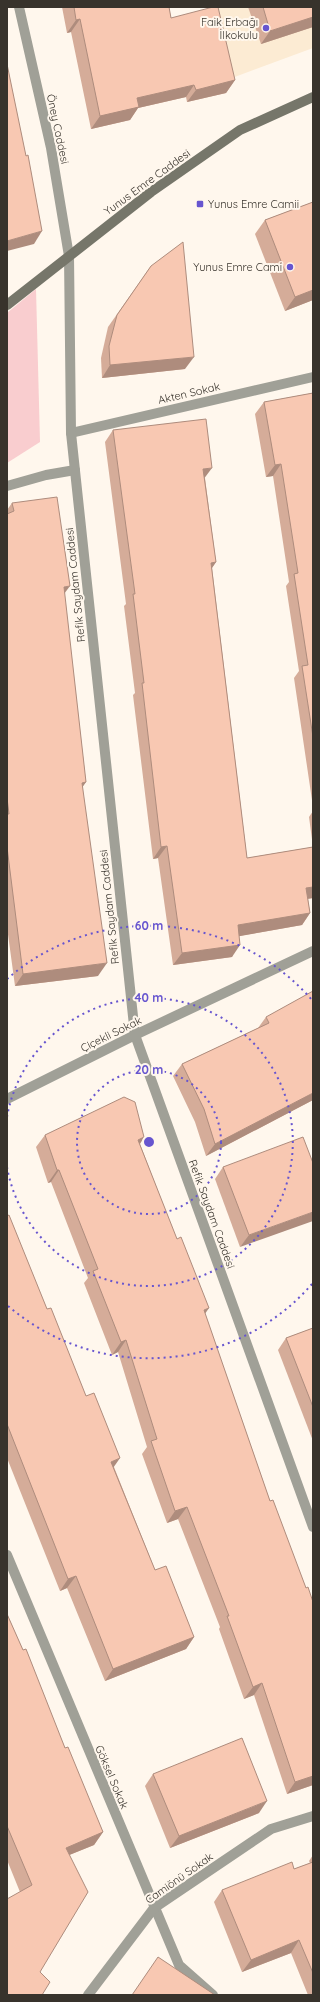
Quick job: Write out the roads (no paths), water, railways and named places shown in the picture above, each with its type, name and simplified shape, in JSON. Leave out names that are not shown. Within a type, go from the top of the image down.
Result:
[{"type":"main road","name":"Yunus Emre Caddesi","points":[[7,305],[151,192],[240,130],[313,97]]},
{"type":"street","name":"Öney Caddesi","points":[[20,7],[51,148],[69,256]]},
{"type":"street","name":"Refik Saydam Caddesi","points":[[69,256],[71,433],[135,1035],[313,1527]]},
{"type":"street","name":"Akten Sokak","points":[[71,433],[313,377]]},
{"type":"street","points":[[7,486],[46,475],[75,470]]},
{"type":"street","name":"Çiçekli Sokak","points":[[7,1099],[135,1035],[313,951]]},
{"type":"street","name":"Göksel Sokak","points":[[7,1555],[178,1965],[213,1995]]},
{"type":"street","name":"Camiönü Sokak","points":[[88,1995],[154,1908],[272,1829],[313,1816]]},
{"type":"place","name":"Faik Erbağı İlkokulu","points":[[266,28]]},
{"type":"place","name":"Yunus Emre Camii","points":[[200,204]]},
{"type":"place","name":"Yunus Emre Cami","points":[[290,267]]}]
